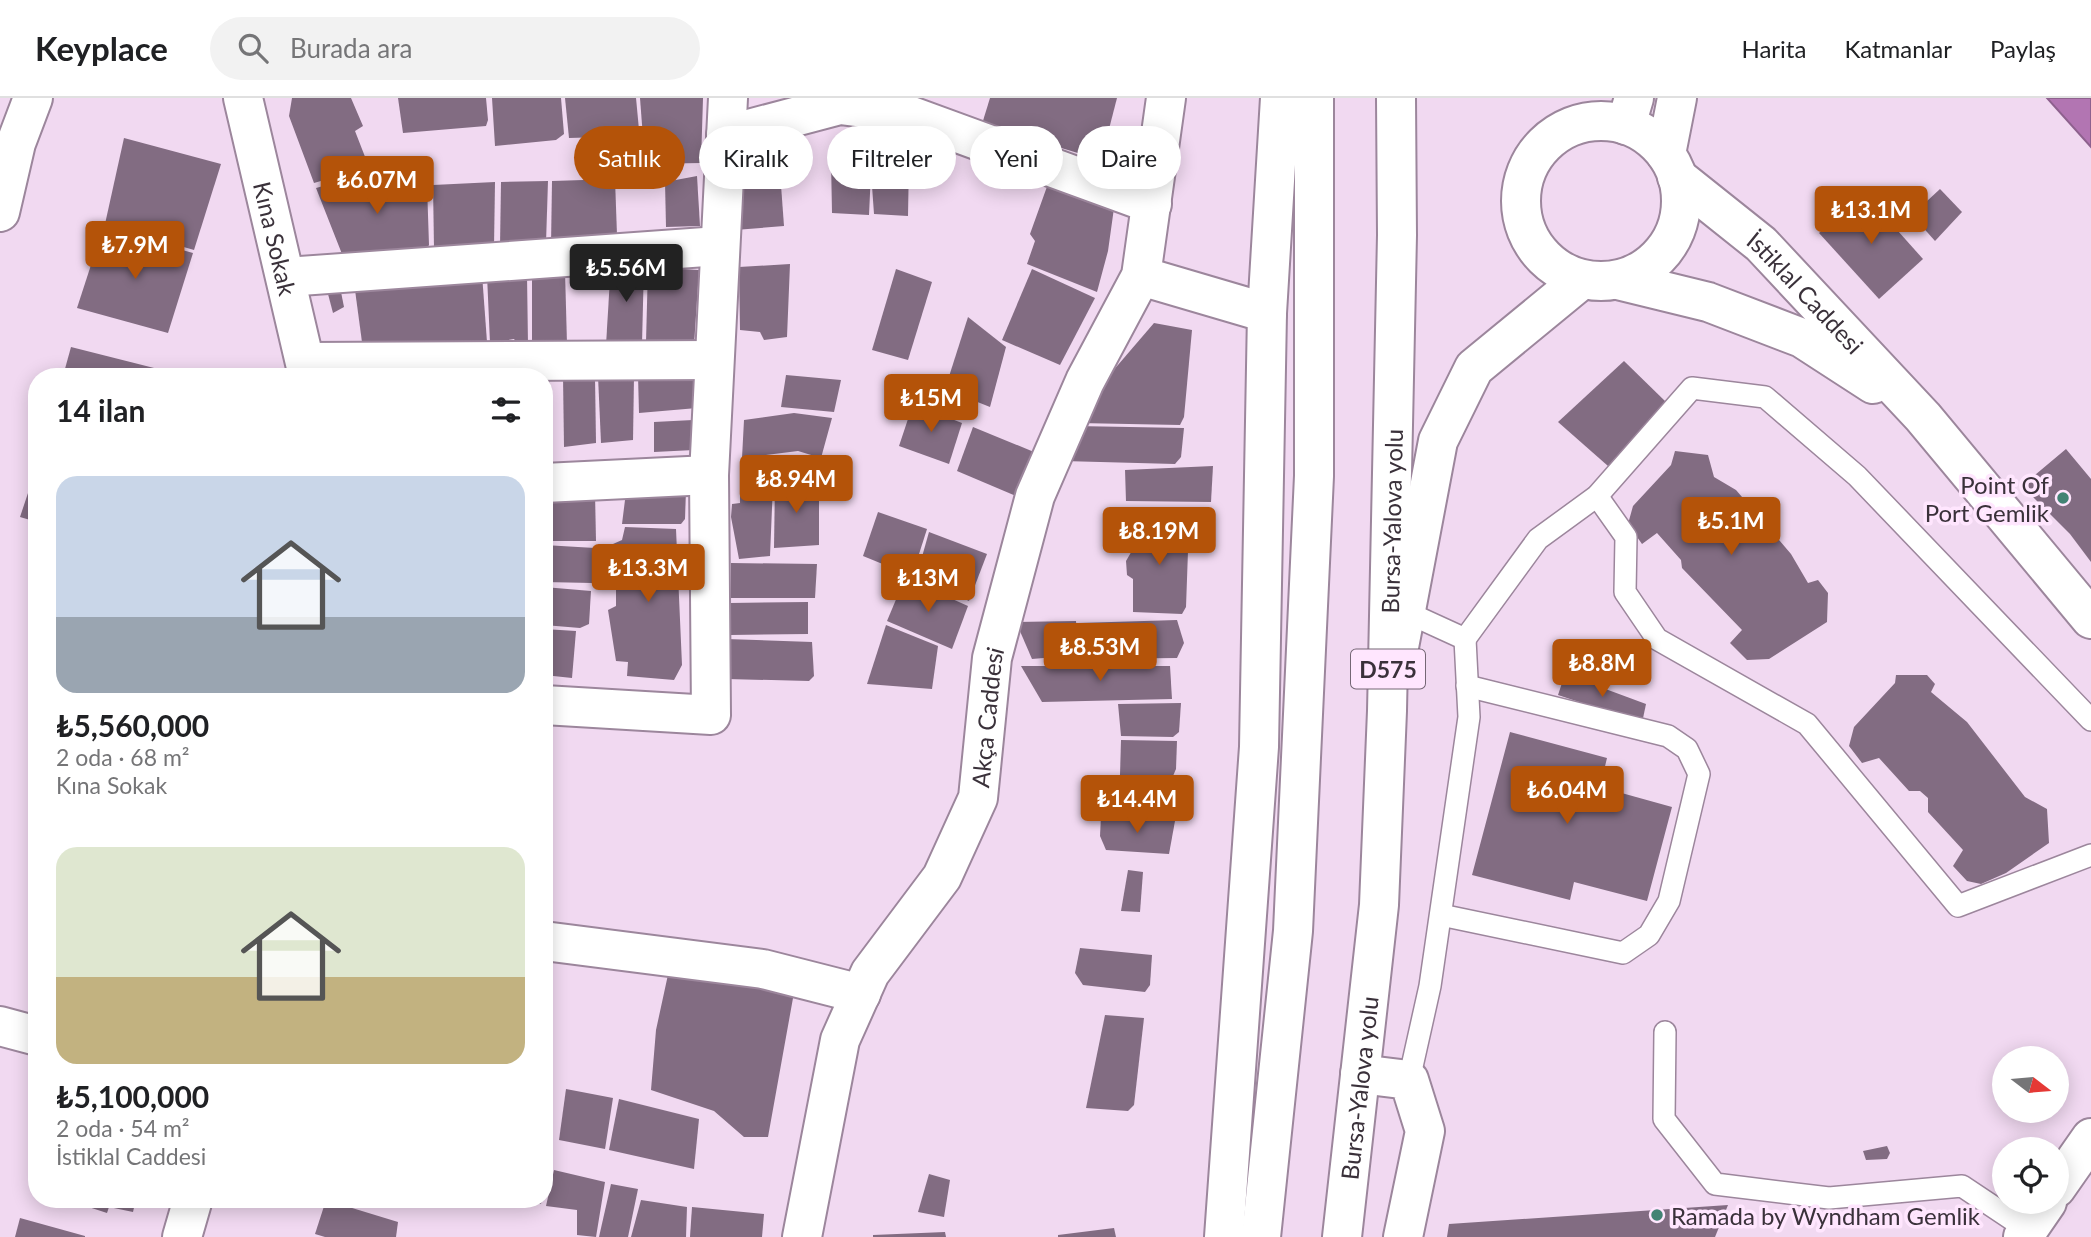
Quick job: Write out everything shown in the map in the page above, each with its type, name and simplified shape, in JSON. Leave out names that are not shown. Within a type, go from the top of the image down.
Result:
[{"type":"main road","points":[[0,212],[16,143],[33,98]]},
{"type":"main road","name":"Kına Sokak","points":[[243,98],[308,368]]},
{"type":"main road","name":"Akça Caddesi","points":[[802,1237],[840,1040],[870,973],[942,877],[978,798],[992,658],[1035,496],[1084,381],[1141,276],[1166,98]]},
{"type":"main road","points":[[1224,1237],[1259,747],[1267,313],[1280,98]]},
{"type":"main road","points":[[1261,1237],[1293,931],[1314,476],[1314,98]]},
{"type":"main road","name":"Bursa-Yalova yolu","points":[[1342,1237],[1379,905],[1387,711],[1397,601],[1396,98]]},
{"type":"main road","points":[[1397,601],[1438,441],[1474,368],[1599,280],[1643,270],[1663,252],[1676,228],[1681,203],[1672,165],[1677,98]]},
{"type":"main road","points":[[553,706],[711,715],[709,475],[712,360],[727,116],[841,104],[876,107],[902,113],[1152,204]]},
{"type":"main road","points":[[1599,280],[1543,257],[1528,235],[1521,209],[1523,182],[1533,157],[1551,138],[1573,125],[1618,110],[1648,135],[1672,165]]},
{"type":"main road","name":"İstiklal Caddesi","points":[[1672,165],[1761,244],[1923,417],[2091,619]]},
{"type":"main road","points":[[286,277],[719,246]]},
{"type":"main road","points":[[1141,276],[1267,313]]},
{"type":"main road","name":"İstiklal Caddesi","points":[[1599,280],[1708,302],[1802,338],[1923,417]]},
{"type":"main road","points":[[353,368],[712,360]]},
{"type":"main road","points":[[553,483],[709,475]]},
{"type":"main road","points":[[553,942],[763,969],[861,994]]},
{"type":"main road","points":[[0,1026],[28,1034]]},
{"type":"main road","points":[[1360,1074],[1409,1080],[1425,1130],[1403,1237]]},
{"type":"main road","points":[[2069,1169],[2091,1138]]},
{"type":"main road","points":[[182,1237],[190,1208]]},
{"type":"lane","points":[[1409,1080],[1430,986],[1469,717],[1465,639],[1538,540],[1597,496],[1692,388],[1765,397],[1857,476],[2091,720]]},
{"type":"lane","points":[[1597,496],[1626,537],[1625,593],[1657,639],[1807,724],[1958,906],[2091,855]]},
{"type":"lane","points":[[1397,601],[1465,639]]},
{"type":"lane","points":[[1441,915],[1623,953],[1649,934],[1669,901],[1699,774],[1687,749],[1668,736],[1467,686]]},
{"type":"lane","points":[[1665,1032],[1664,1119],[1715,1184],[1829,1198],[1962,1186],[2032,1223]]},
{"type":"shaded area","points":[[2047,98],[2091,98],[2091,147]]},
{"type":"building","points":[[292,98],[351,98],[363,126],[355,131],[369,167],[314,183],[289,116]]},
{"type":"building","points":[[398,98],[486,98],[488,120],[486,126],[403,133]]},
{"type":"building","points":[[492,98],[561,98],[564,134],[556,140],[495,146]]},
{"type":"building","points":[[565,98],[636,98],[639,126],[574,126],[574,138],[569,138]]},
{"type":"building","points":[[640,98],[703,98],[702,126],[699,126],[699,163],[685,163],[685,126],[642,126]]},
{"type":"building","points":[[990,98],[1117,98],[1110,126],[1077,126],[1077,153],[1063,149],[1063,126],[982,124]]},
{"type":"building","points":[[124,138],[221,164],[194,250],[105,224]]},
{"type":"building","points":[[367,174],[375,187],[427,185],[429,245],[426,250],[342,254],[316,188]]},
{"type":"building","points":[[697,176],[700,226],[666,227],[665,189],[685,189],[685,178]]},
{"type":"building","points":[[574,180],[574,189],[615,189],[617,235],[551,245],[552,181]]},
{"type":"building","points":[[548,181],[546,243],[500,247],[501,182]]},
{"type":"building","points":[[495,182],[494,247],[434,248],[433,185]]},
{"type":"building","points":[[1063,187],[1114,208],[1108,251],[1097,292],[1027,264],[1035,241],[1030,234],[1046,189],[1063,189]]},
{"type":"building","points":[[734,189],[781,189],[784,226],[735,230]]},
{"type":"building","points":[[832,189],[870,189],[869,215],[832,213]]},
{"type":"building","points":[[872,189],[908,189],[908,216],[874,214]]},
{"type":"building","points":[[1940,189],[1962,212],[1935,241],[1912,215]]},
{"type":"building","points":[[1864,193],[1923,259],[1879,299],[1819,233]]},
{"type":"building","points":[[103,228],[193,253],[168,333],[77,308]]},
{"type":"building","points":[[611,262],[644,264],[642,344],[606,345]]},
{"type":"building","points":[[790,264],[787,337],[764,340],[760,332],[740,330],[739,267]]},
{"type":"building","points":[[648,267],[699,270],[694,345],[646,342]]},
{"type":"building","points":[[896,269],[932,282],[908,360],[872,350]]},
{"type":"building","points":[[1032,269],[1095,298],[1060,365],[1002,340]]},
{"type":"building","points":[[565,271],[567,344],[532,345],[532,273]]},
{"type":"building","points":[[482,274],[487,342],[364,357],[355,290]]},
{"type":"building","points":[[487,275],[527,275],[528,345],[521,349],[514,339],[490,343]]},
{"type":"building","points":[[341,292],[344,307],[333,313],[328,294]]},
{"type":"building","points":[[968,317],[1006,347],[990,407],[945,389]]},
{"type":"building","points":[[1154,323],[1192,330],[1184,417],[1180,425],[1078,423],[1081,408]]},
{"type":"building","points":[[71,347],[154,368],[65,368]]},
{"type":"building","points":[[1624,361],[1666,402],[1608,466],[1558,422]]},
{"type":"building","points":[[638,375],[696,376],[697,408],[639,413]]},
{"type":"building","points":[[786,375],[841,380],[834,412],[781,407]]},
{"type":"building","points":[[563,376],[595,377],[596,443],[564,447]]},
{"type":"building","points":[[598,376],[634,376],[633,440],[601,443]]},
{"type":"building","points":[[913,404],[962,423],[949,464],[899,446]]},
{"type":"building","points":[[794,413],[832,418],[821,458],[798,451],[742,458],[744,420]]},
{"type":"building","points":[[693,420],[694,450],[654,452],[654,422]]},
{"type":"building","points":[[1075,426],[1184,428],[1181,457],[1175,464],[1063,461]]},
{"type":"building","points":[[973,427],[1034,452],[1016,496],[957,471]]},
{"type":"building","name":"Point Of Port Gemlik","points":[[2066,449],[2091,479],[2091,562],[2070,534],[2022,486]]},
{"type":"building","points":[[1675,451],[1708,455],[1714,477],[1736,490],[1791,554],[1808,583],[1818,580],[1828,593],[1827,622],[1769,659],[1747,660],[1730,643],[1742,630],[1682,568],[1681,560],[1657,533],[1642,544],[1628,524],[1633,506],[1671,465]]},
{"type":"building","points":[[1213,466],[1211,502],[1126,501],[1125,470]]},
{"type":"building","points":[[793,480],[819,490],[819,545],[774,548],[775,482]]},
{"type":"building","points":[[740,483],[773,484],[770,556],[739,559],[731,517],[732,504],[740,503]]},
{"type":"building","points":[[686,490],[685,519],[681,524],[622,524],[626,492]]},
{"type":"building","points":[[28,493],[28,519],[20,517]]},
{"type":"building","points":[[595,493],[596,541],[553,541],[553,498]]},
{"type":"building","points":[[878,512],[927,529],[912,576],[863,556]]},
{"type":"building","points":[[1136,520],[1189,523],[1186,607],[1182,614],[1133,612],[1133,579],[1127,575],[1126,561],[1133,549]]},
{"type":"building","points":[[625,527],[676,529],[682,665],[674,680],[627,676],[628,662],[616,661],[608,610],[616,606],[616,590],[626,586],[625,564],[612,562],[613,544],[622,540]]},
{"type":"building","points":[[929,532],[987,554],[969,601],[916,578]]},
{"type":"building","points":[[553,546],[595,548],[592,583],[553,582]]},
{"type":"building","points":[[731,563],[817,564],[815,598],[731,598]]},
{"type":"building","points":[[905,578],[968,606],[952,649],[887,621]]},
{"type":"building","points":[[553,588],[591,591],[589,624],[580,628],[553,626]]},
{"type":"building","points":[[808,602],[808,634],[730,635],[730,603]]},
{"type":"building","points":[[1177,620],[1184,643],[1177,658],[1084,659],[1078,623]]},
{"type":"building","points":[[1076,621],[1078,655],[1032,659],[1016,622]]},
{"type":"building","points":[[886,625],[938,646],[932,689],[867,684]]},
{"type":"building","points":[[553,630],[576,631],[572,678],[553,676]]},
{"type":"building","points":[[726,639],[812,642],[814,676],[809,681],[727,679]]},
{"type":"building","points":[[1021,666],[1170,666],[1172,699],[1042,702]]},
{"type":"building","points":[[1565,674],[1646,704],[1642,723],[1558,695]]},
{"type":"building","points":[[1896,675],[1927,675],[1935,684],[1931,692],[1967,722],[2025,797],[2047,809],[2049,843],[2006,873],[1981,884],[1967,881],[1953,866],[1963,850],[1928,812],[1928,798],[1920,791],[1909,791],[1879,758],[1862,763],[1849,746],[1854,727],[1895,683]]},
{"type":"building","points":[[1181,703],[1179,732],[1173,737],[1121,736],[1118,704]]},
{"type":"building","points":[[1510,732],[1607,758],[1600,787],[1672,807],[1647,901],[1574,882],[1570,900],[1472,875]]},
{"type":"building","points":[[1121,740],[1177,741],[1176,769],[1173,776],[1120,775]]},
{"type":"building","points":[[1102,779],[1170,780],[1167,810],[1163,817],[1101,812]]},
{"type":"building","points":[[1101,816],[1175,821],[1169,854],[1106,850],[1100,836]]},
{"type":"building","points":[[1128,870],[1143,872],[1140,912],[1121,911]]},
{"type":"building","points":[[1080,948],[1152,955],[1150,985],[1145,992],[1083,985],[1075,973]]},
{"type":"building","points":[[669,970],[720,978],[728,984],[740,979],[795,987],[768,1137],[744,1137],[714,1111],[651,1090],[656,1030]]},
{"type":"building","points":[[1105,1015],[1144,1018],[1134,1105],[1128,1111],[1086,1108]]},
{"type":"building","points":[[566,1089],[613,1098],[605,1149],[559,1140]]},
{"type":"building","points":[[619,1099],[699,1119],[694,1169],[609,1150]]},
{"type":"building","points":[[1887,1146],[1890,1153],[1887,1159],[1866,1160],[1863,1151]]},
{"type":"building","points":[[554,1170],[605,1182],[596,1237],[577,1235],[577,1210],[553,1207]]},
{"type":"building","points":[[929,1174],[950,1180],[944,1217],[918,1212]]},
{"type":"building","points":[[611,1184],[638,1189],[628,1237],[599,1237]]},
{"type":"building","points":[[641,1200],[687,1207],[686,1237],[631,1237]]},
{"type":"building","name":"Ramada by Wyndham Gemlik","points":[[1728,1205],[1715,1237],[1447,1237],[1449,1224]]},
{"type":"building","points":[[692,1207],[764,1214],[762,1237],[690,1237]]},
{"type":"building","points":[[92,1208],[109,1208],[107,1213]]},
{"type":"building","points":[[114,1208],[134,1208],[133,1212]]},
{"type":"building","points":[[323,1208],[352,1208],[398,1222],[396,1237],[325,1237],[315,1234]]},
{"type":"building","points":[[20,1218],[85,1236],[85,1237],[15,1237]]},
{"type":"building","points":[[1114,1228],[1116,1237],[1058,1237],[1058,1235]]},
{"type":"building","points":[[945,1232],[946,1237],[873,1237],[873,1235]]},
{"type":"place","name":"Point Of Port Gemlik","points":[[2063,498]]},
{"type":"place","name":"Ramada by Wyndham Gemlik","points":[[1657,1215]]}]
